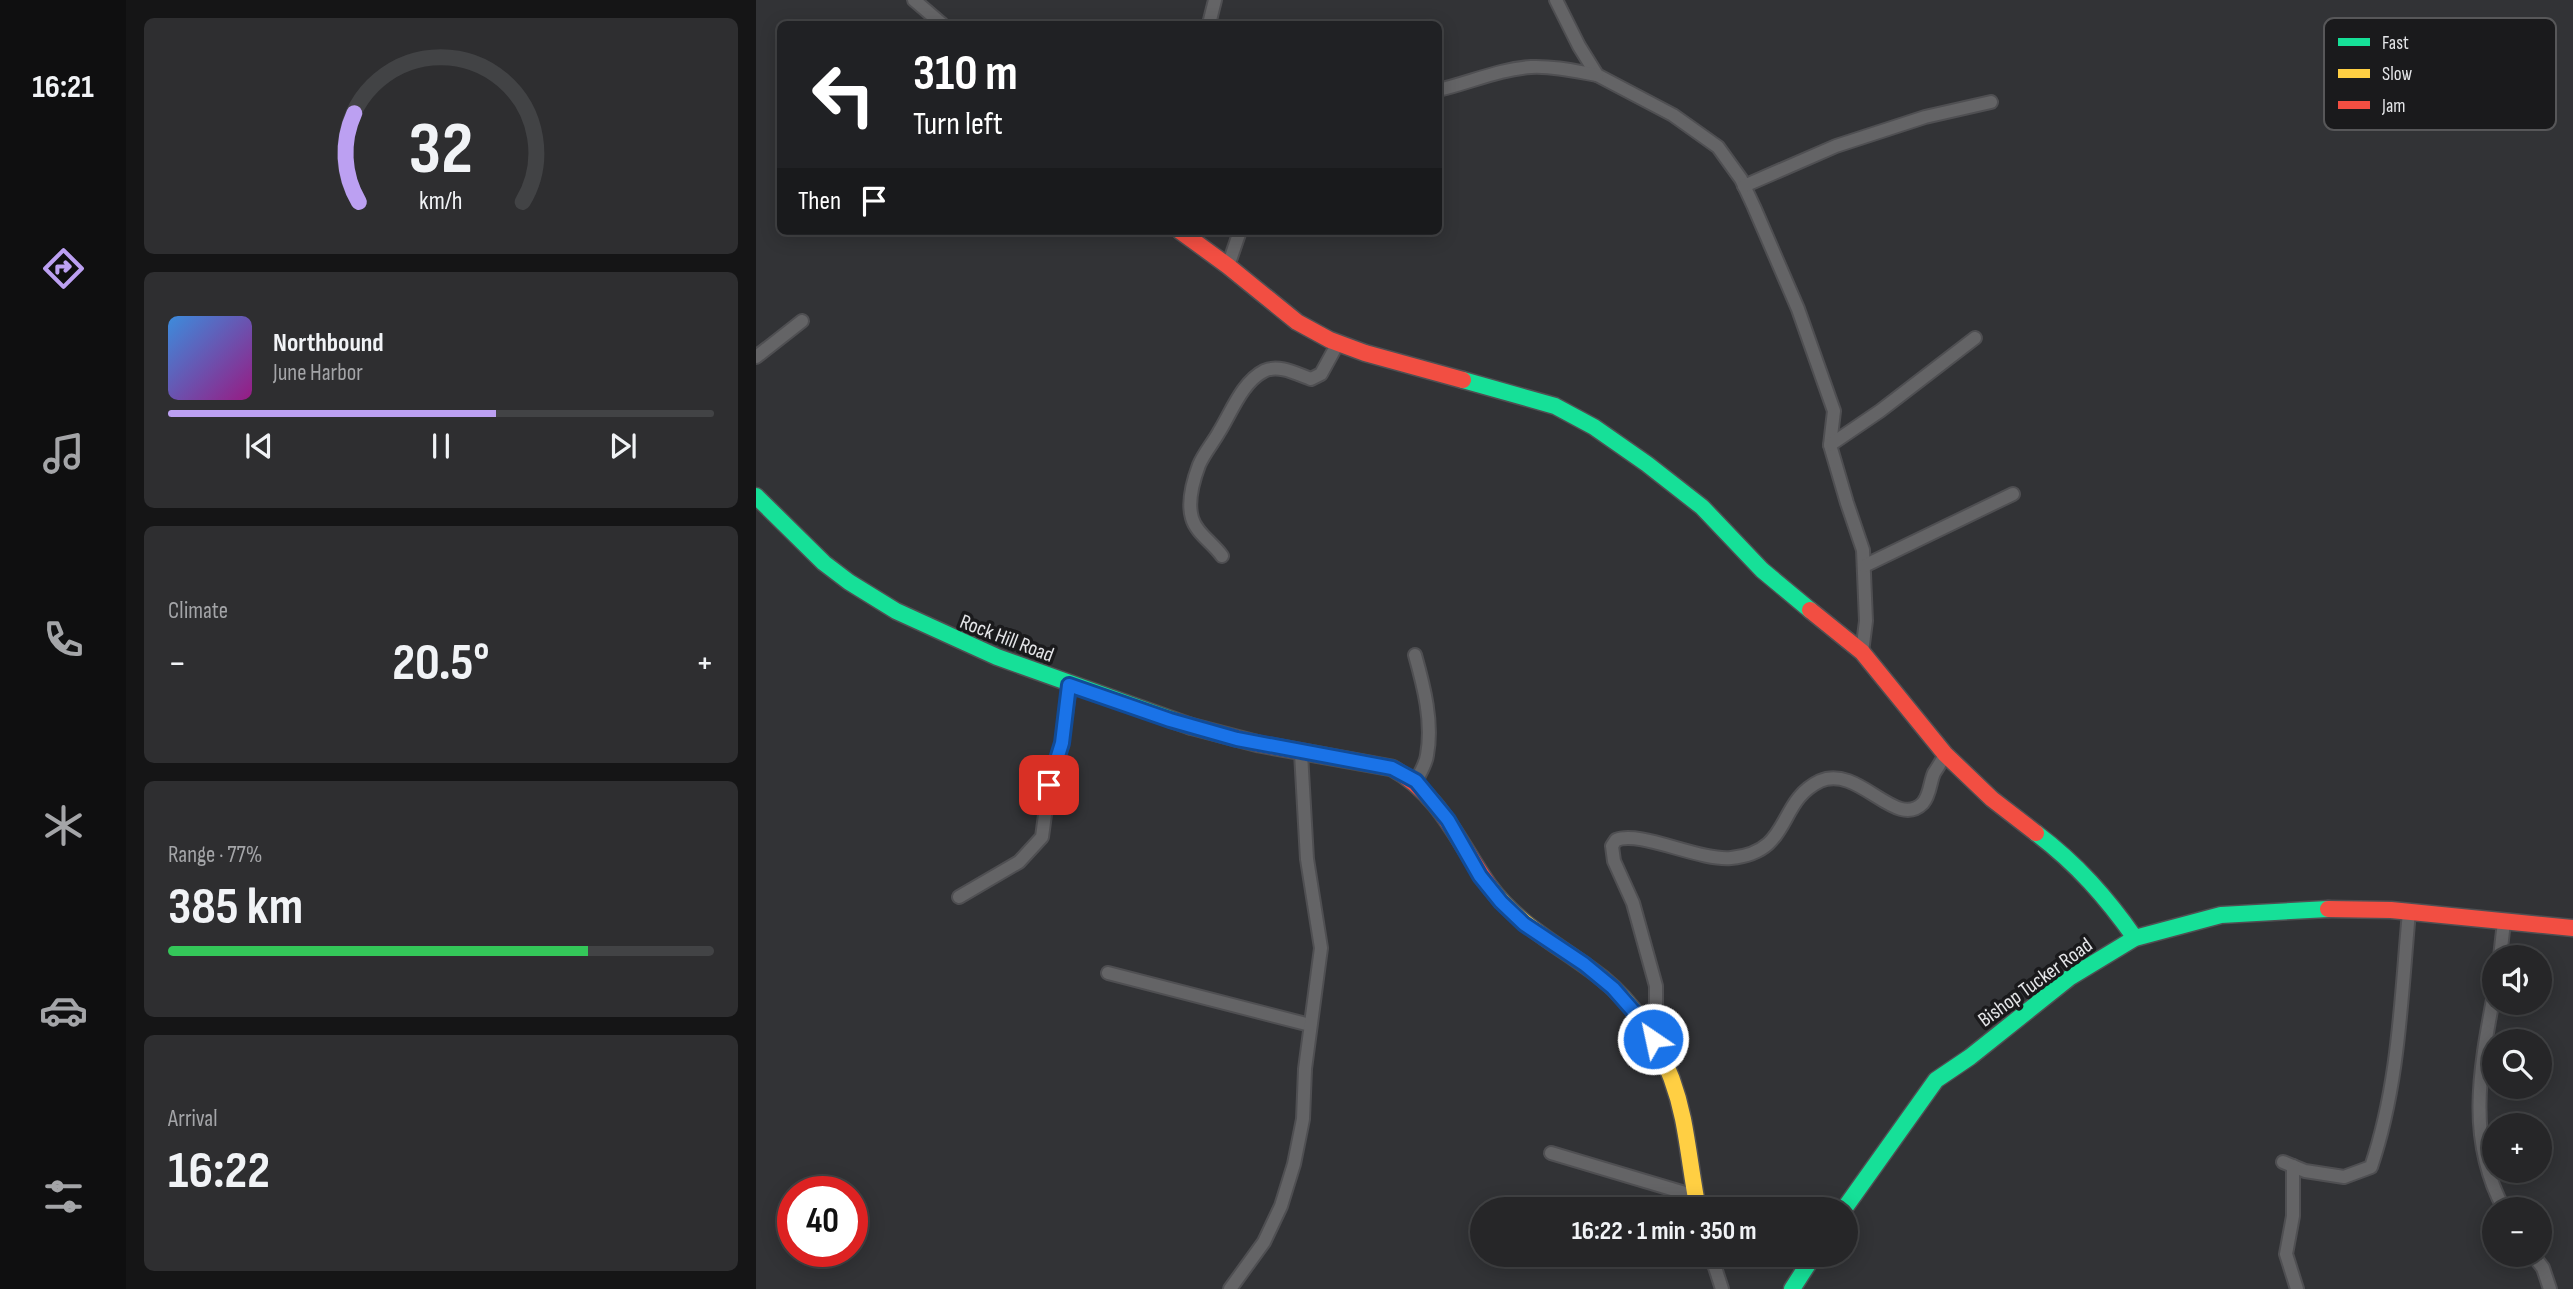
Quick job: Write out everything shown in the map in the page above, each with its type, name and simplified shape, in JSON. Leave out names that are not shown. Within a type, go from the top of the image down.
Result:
[{"type":"street","points":[[914,0],[938,21]]},
{"type":"street","points":[[1210,21],[1216,0]]},
{"type":"street","points":[[1556,0],[1597,75]]},
{"type":"street","points":[[1442,89],[1529,67],[1566,69],[1597,75],[1700,132],[1718,146],[1744,186],[1798,309],[1834,411],[1830,445],[1863,550],[1866,621],[1862,652]]},
{"type":"street","points":[[1744,186],[1836,146],[1925,117],[1991,102]]},
{"type":"street","points":[[1186,235],[1228,265],[1297,322],[1338,343],[1555,406],[1594,427],[1702,507],[1762,570],[1862,652],[1945,754],[1992,799],[2067,856],[2108,900],[2135,938]]},
{"type":"street","points":[[1228,265],[1239,235]]},
{"type":"street","points":[[756,357],[802,321]]},
{"type":"street","points":[[1830,445],[1880,411],[1975,338]]},
{"type":"street","points":[[1222,556],[1197,529],[1192,517],[1190,500],[1200,462],[1236,402],[1262,372],[1272,369],[1289,370],[1311,380],[1321,374],[1338,343]]},
{"type":"street","points":[[1864,566],[2013,494]]},
{"type":"street","name":"Rock Hill Road","points":[[756,496],[811,552],[848,582],[892,610],[942,635],[1069,685],[1170,720],[1237,739],[1392,768],[1416,781],[1448,820],[1480,876],[1501,902],[1524,924],[1584,964],[1613,988],[1647,1029],[1669,1072],[1681,1106],[1695,1197]]},
{"type":"street","points":[[1415,655],[1426,691],[1428,731],[1427,758],[1416,781]]},
{"type":"street","points":[[959,897],[1019,862],[1042,837],[1049,785],[1062,743],[1069,685]]},
{"type":"street","points":[[1230,1289],[1264,1242],[1281,1206],[1294,1164],[1303,1119],[1305,1069],[1321,948],[1307,859],[1301,752]]},
{"type":"street","points":[[1647,1029],[1656,1003],[1656,986],[1633,903],[1614,860],[1612,846],[1616,840],[1631,838],[1707,857],[1731,858],[1751,853],[1771,843],[1794,803],[1805,792],[1820,782],[1836,777],[1854,782],[1894,807],[1912,808],[1920,805],[1945,754]]},
{"type":"street","name":"Bishop Tucker Road","points":[[1853,1197],[1936,1080],[1970,1057],[2069,978],[2135,938],[2221,915],[2312,909],[2409,912],[2573,928]]},
{"type":"street","points":[[2297,1289],[2286,1254],[2294,1216],[2288,1164],[2305,1171],[2344,1177],[2371,1167],[2384,1129],[2389,1099],[2409,912]]},
{"type":"street","points":[[2501,945],[2504,922]]},
{"type":"street","points":[[1108,973],[1310,1025]]},
{"type":"street","points":[[2490,1015],[2479,1096],[2482,1153],[2497,1197]]},
{"type":"street","points":[[1551,1153],[1679,1197]]},
{"type":"street","points":[[1715,1267],[1722,1289]]},
{"type":"street","points":[[1793,1289],[1807,1267]]},
{"type":"street","points":[[2542,1267],[2550,1289]]},
{"type":"traffic: fast","points":[[1463,380],[1555,406],[1594,427],[1702,507],[1762,570],[1810,610]]},
{"type":"traffic: fast","points":[[756,496],[824,563],[896,611],[997,657],[1190,726]]},
{"type":"traffic: fast","points":[[2036,833],[2090,882],[2135,938]]},
{"type":"traffic: fast","points":[[1853,1197],[1936,1080],[1970,1057],[2069,978],[2135,938],[2221,915],[2328,909]]},
{"type":"traffic: fast","points":[[1792,1289],[1806,1267]]},
{"type":"traffic: slow","points":[[1490,887],[1515,914],[1602,978],[1644,1024],[1672,1079],[1685,1130],[1696,1197]]},
{"type":"traffic: jam","points":[[1185,235],[1297,322],[1330,340],[1365,353],[1463,380]]},
{"type":"traffic: jam","points":[[1810,610],[1862,652],[1945,754],[1992,799],[2036,833]]},
{"type":"traffic: jam","points":[[1190,726],[1259,744],[1392,768],[1409,779],[1436,806],[1490,887]]},
{"type":"traffic: jam","points":[[2328,909],[2391,910],[2573,928]]},
{"type":"route","points":[[1049,785],[1062,743],[1069,685],[1170,720],[1237,739],[1392,768],[1416,781],[1448,820],[1480,876],[1501,902],[1524,924],[1584,964],[1613,988],[1653,1039]]}]
